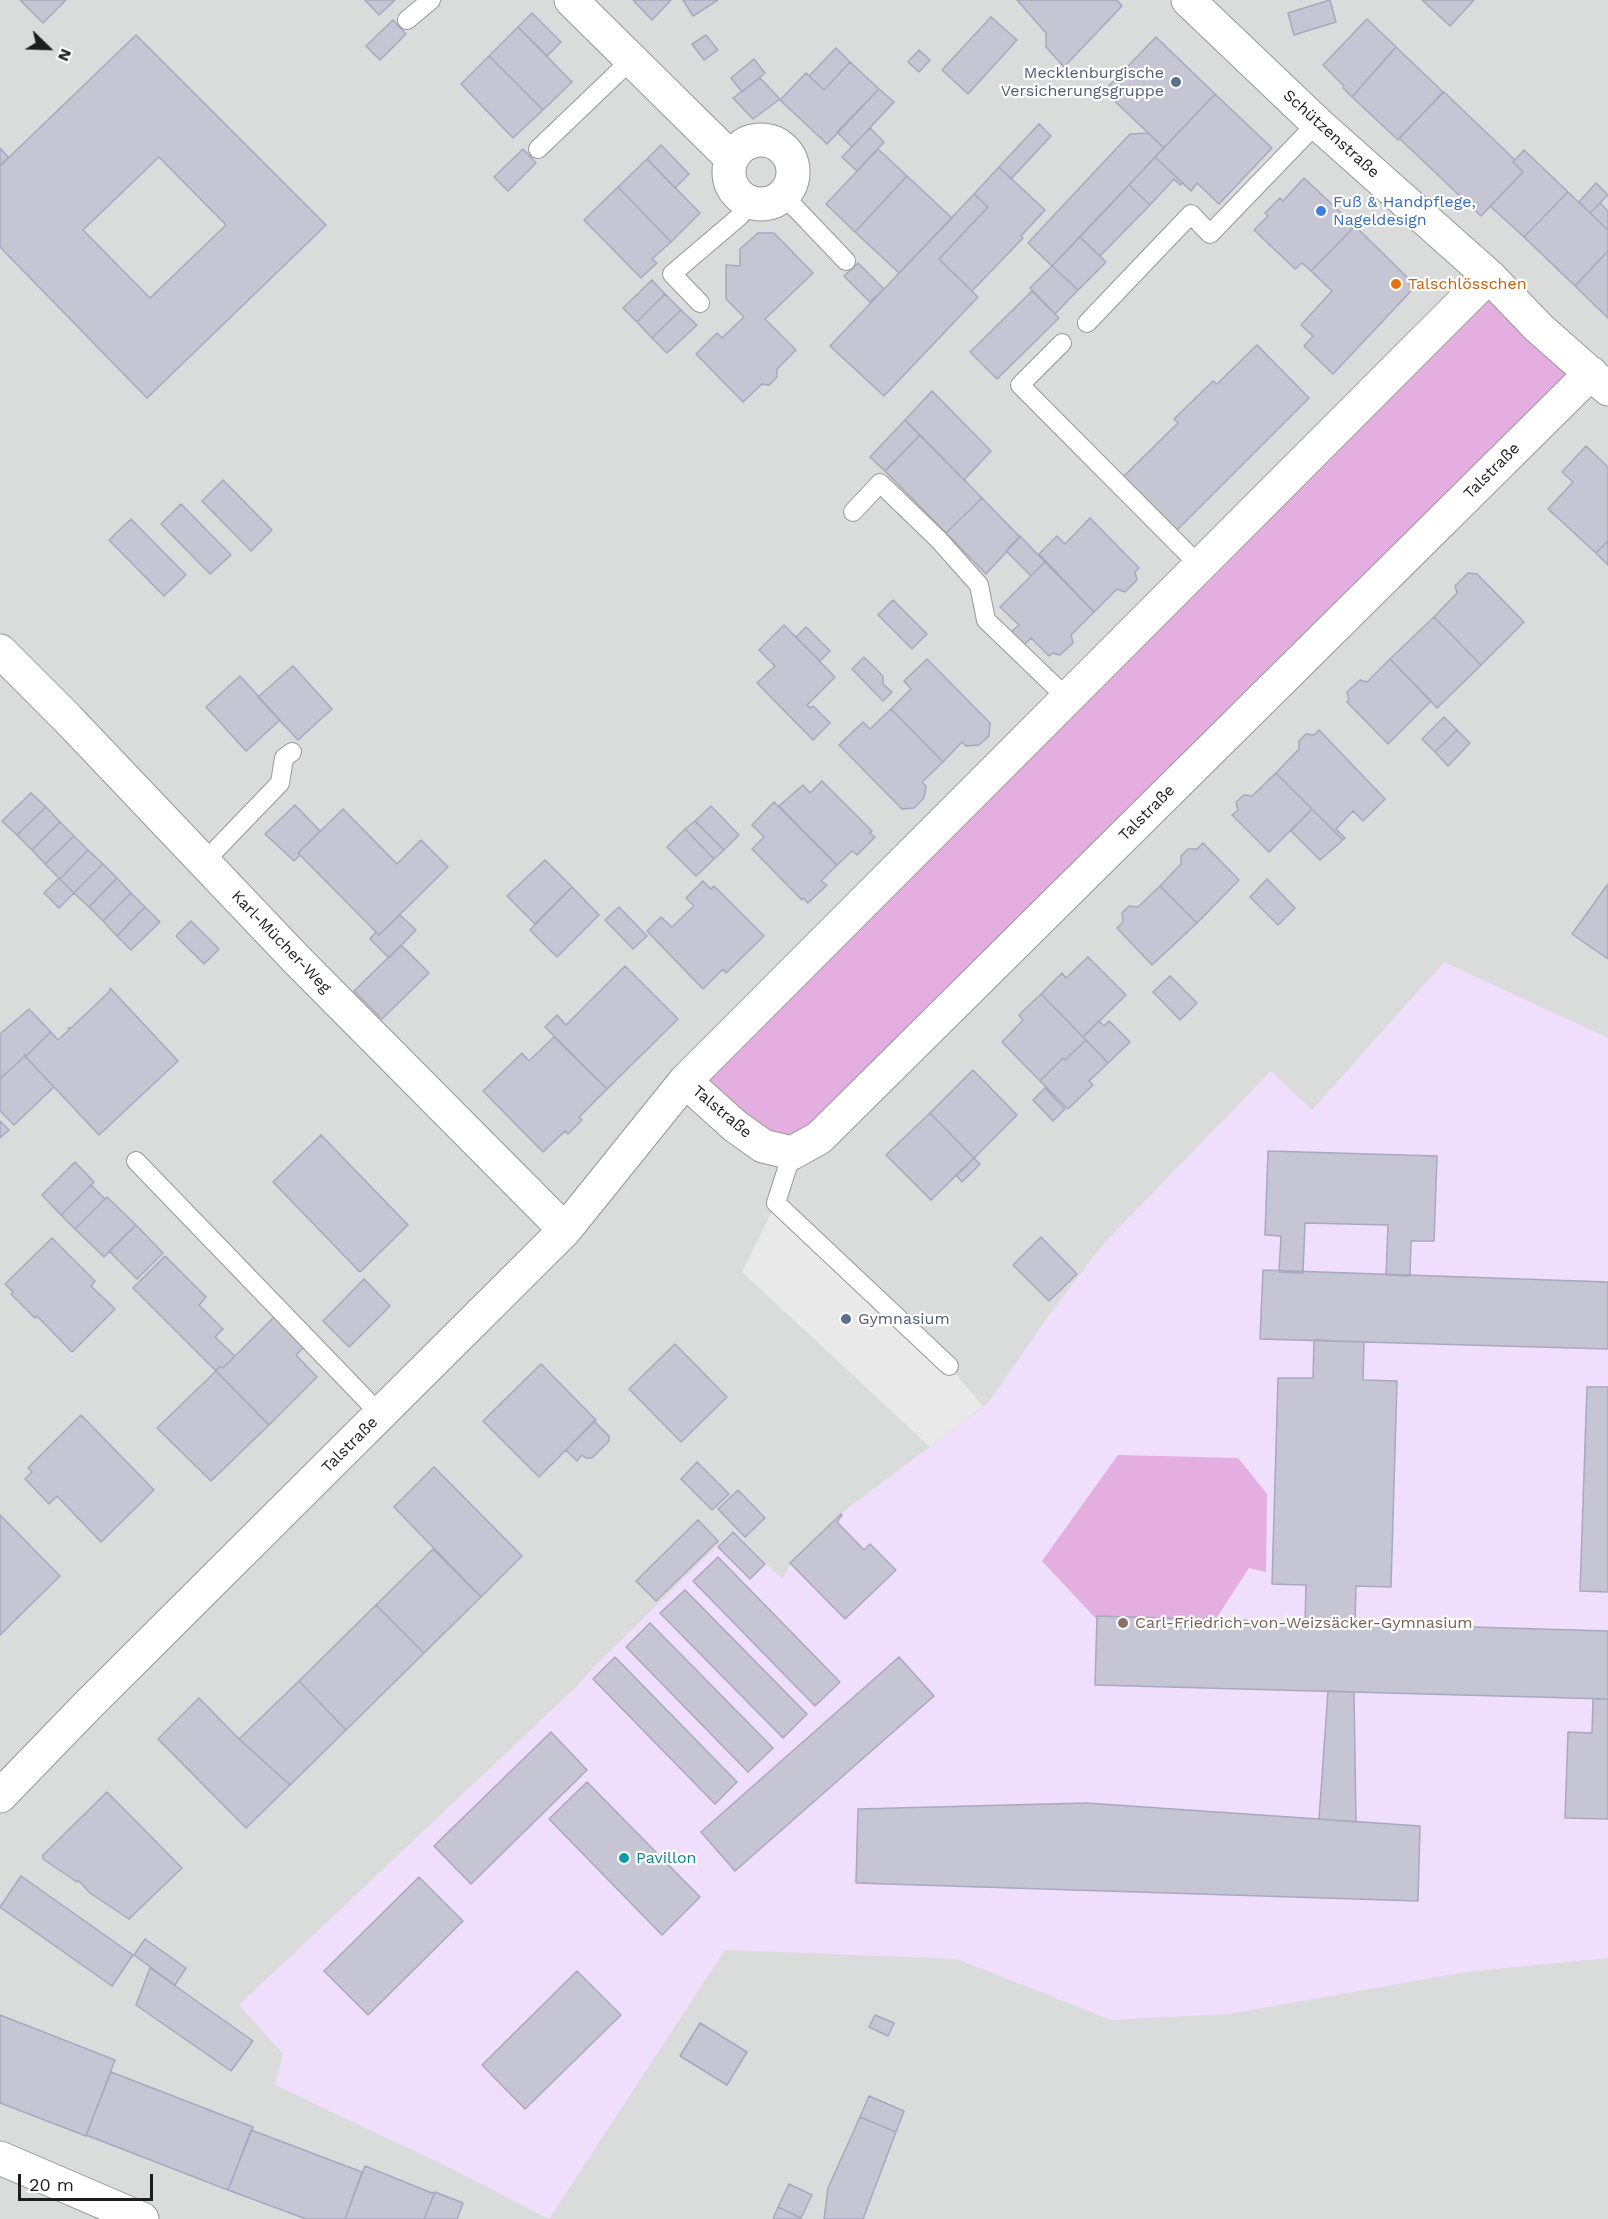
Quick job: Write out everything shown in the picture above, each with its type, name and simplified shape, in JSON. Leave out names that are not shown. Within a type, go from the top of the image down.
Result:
[{"type":"street","points":[[571,0],[731,158]]},
{"type":"street","name":"Schützenstraße","points":[[1188,0],[1317,123],[1489,276],[1539,327],[1599,381]]},
{"type":"street","points":[[754,140],[769,140],[786,151],[794,166],[791,187],[783,195],[778,201],[760,206],[740,198],[729,182],[731,158],[742,145],[754,140]]},
{"type":"street","name":"Talstraße","points":[[0,1796],[88,1705],[565,1230],[685,1081],[1489,276]]},
{"type":"street","name":"Talstraße","points":[[685,1081],[735,1126],[763,1146],[792,1153],[819,1138],[1599,381]]},
{"type":"street","name":"Karl-Mücher-Weg","points":[[0,651],[68,719],[296,959],[565,1230]]},
{"type":"street","points":[[0,2158],[142,2219]]},
{"type":"lane","points":[[407,20],[431,0]]},
{"type":"lane","points":[[538,149],[631,60]]},
{"type":"lane","points":[[1087,323],[1191,214],[1210,234],[1317,123]]},
{"type":"lane","points":[[783,195],[846,261]]},
{"type":"lane","points":[[700,303],[672,274],[740,216],[749,202]]},
{"type":"lane","points":[[1062,343],[1020,385],[1200,566]]},
{"type":"lane","points":[[853,512],[880,483],[939,540],[979,585],[986,620],[1067,698]]},
{"type":"lane","points":[[204,862],[280,783],[284,758],[292,752]]},
{"type":"lane","points":[[792,1153],[776,1203],[949,1366]]},
{"type":"lane","points":[[136,1161],[380,1414]]},
{"type":"shaded area","points":[[0,0],[1608,0],[1608,2219],[0,2219]]},
{"type":"shaded area","points":[[1487,289],[1585,383],[792,1149],[688,1081]]},
{"type":"shaded area","name":"Carl-Friedrich-von-Weizsäcker-Gymnasium","points":[[1444,962],[1608,1038],[1608,1958],[1466,1972],[1229,2014],[1111,2020],[957,1959],[725,1950],[549,2219],[452,2169],[275,2085],[283,2054],[239,2005],[575,1688],[733,1530],[782,1579],[791,1563],[844,1511],[988,1403],[1049,1315],[1103,1244],[1271,1071],[1312,1110]]},
{"type":"shaded area","name":"Gymnasium","points":[[776,1203],[949,1366],[983,1406],[930,1447],[742,1272]]},
{"type":"shaded area","points":[[1118,1455],[1238,1458],[1267,1494],[1266,1572],[1249,1568],[1212,1625],[1099,1622],[1042,1561]]},
{"type":"building","points":[[20,0],[66,0],[43,23]]},
{"type":"building","points":[[365,0],[395,0],[379,15]]},
{"type":"building","points":[[633,0],[671,0],[652,20]]},
{"type":"building","points":[[683,0],[718,0],[693,16]]},
{"type":"building","points":[[1017,0],[1117,0],[1122,6],[1064,67],[1046,47],[1046,33]]},
{"type":"building","points":[[1330,0],[1336,22],[1294,35],[1288,13]]},
{"type":"building","points":[[1422,0],[1474,0],[1450,26]]},
{"type":"building","points":[[532,13],[561,42],[547,56],[518,27]]},
{"type":"building","points":[[991,17],[1017,40],[968,94],[942,70]]},
{"type":"building","points":[[1367,19],[1396,47],[1352,97],[1323,65]]},
{"type":"building","points":[[393,20],[406,34],[380,60],[366,46]]},
{"type":"building","points":[[518,27],[572,82],[543,110],[489,56]]},
{"type":"building","points":[[136,35],[326,225],[147,398],[0,247],[0,166]],"holes":[[[159,157],[226,225],[150,298],[83,230]]]},
{"type":"building","points":[[706,35],[718,50],[704,60],[692,44]]},
{"type":"building","points":[[1156,37],[1215,94],[1164,148],[1104,91]]},
{"type":"building","points":[[1396,47],[1443,92],[1398,140],[1352,97]]},
{"type":"building","points":[[836,48],[850,62],[824,90],[809,76]]},
{"type":"building","points":[[919,50],[930,60],[919,72],[908,62]]},
{"type":"building","points":[[489,56],[543,110],[513,138],[461,84]]},
{"type":"building","points":[[754,59],[765,73],[742,92],[731,78]]},
{"type":"building","points":[[850,62],[879,89],[827,144],[780,100],[806,73],[824,90]]},
{"type":"building","points":[[760,78],[780,99],[753,119],[733,98]]},
{"type":"building","points":[[879,89],[894,102],[852,147],[837,132]]},
{"type":"building","points":[[1444,92],[1515,160],[1513,162],[1523,172],[1481,216],[1399,138]]},
{"type":"building","points":[[1215,94],[1272,148],[1219,204],[1197,183],[1191,191],[1155,157]]},
{"type":"building","points":[[1039,124],[1051,136],[1011,179],[999,167]]},
{"type":"building","points":[[870,128],[884,142],[857,171],[842,157]]},
{"type":"building","points":[[1148,133],[1164,148],[1052,266],[1028,243],[1130,134]]},
{"type":"building","points":[[661,145],[689,174],[675,188],[647,159]]},
{"type":"building","points":[[0,148],[8,157],[0,166]]},
{"type":"building","points":[[523,149],[536,163],[508,191],[494,177]]},
{"type":"building","points":[[878,149],[907,176],[855,232],[826,204]]},
{"type":"building","points":[[1524,150],[1568,192],[1524,237],[1490,206],[1523,172],[1513,162]]},
{"type":"building","points":[[1155,157],[1183,183],[1180,185],[1174,179],[1150,205],[1129,185]]},
{"type":"building","points":[[647,159],[700,213],[671,242],[618,187]]},
{"type":"building","points":[[999,167],[1045,210],[1021,236],[1023,238],[972,291],[939,259],[988,207],[974,194]]},
{"type":"building","points":[[907,176],[952,218],[899,273],[855,232]]},
{"type":"building","points":[[1304,178],[1355,226],[1311,271],[1302,263],[1295,269],[1254,230],[1268,216],[1265,213],[1280,198],[1283,201]]},
{"type":"building","points":[[1596,183],[1608,195],[1590,213],[1579,202]]},
{"type":"building","points":[[1129,185],[1150,205],[1100,256],[1080,237]]},
{"type":"building","points":[[618,187],[671,242],[652,259],[657,263],[641,278],[584,220]]},
{"type":"building","points":[[1568,192],[1608,230],[1608,251],[1575,286],[1524,237]]},
{"type":"building","points":[[974,194],[988,207],[939,259],[978,297],[884,396],[830,346]]},
{"type":"building","points":[[1600,203],[1608,211],[1608,230],[1590,213]]},
{"type":"building","points":[[1355,226],[1408,278],[1411,291],[1333,374],[1304,346],[1313,336],[1301,325],[1332,291],[1311,271]]},
{"type":"building","points":[[758,233],[774,233],[813,273],[765,319],[796,350],[777,369],[777,377],[769,385],[762,384],[743,402],[696,354],[717,333],[722,338],[744,317],[726,299],[726,265],[740,266],[740,249]]},
{"type":"building","points":[[1080,237],[1106,262],[1078,290],[1052,266]]},
{"type":"building","points":[[1608,251],[1608,318],[1575,286]]},
{"type":"building","points":[[858,263],[884,289],[870,302],[844,276]]},
{"type":"building","points":[[1052,266],[1078,290],[1055,314],[1030,288]]},
{"type":"building","points":[[652,280],[665,294],[637,322],[623,308]]},
{"type":"building","points":[[1032,291],[1059,318],[997,379],[970,352]]},
{"type":"building","points":[[665,294],[681,310],[652,338],[637,322]]},
{"type":"building","points":[[681,310],[697,325],[667,353],[652,338]]},
{"type":"building","points":[[1257,345],[1309,398],[1176,531],[1122,478],[1178,423],[1174,419],[1213,381],[1217,384]]},
{"type":"building","points":[[932,391],[991,451],[964,480],[905,420]]},
{"type":"building","points":[[905,420],[920,435],[885,471],[870,457]]},
{"type":"building","points":[[920,435],[982,498],[946,533],[885,471]]},
{"type":"building","points":[[1586,446],[1608,467],[1608,541],[1596,553],[1548,509],[1573,482],[1562,472]]},
{"type":"building","points":[[223,480],[272,530],[251,551],[202,501]]},
{"type":"building","points":[[982,498],[1020,537],[986,574],[946,533]]},
{"type":"building","points":[[181,504],[231,555],[210,574],[161,524]]},
{"type":"building","points":[[1090,518],[1139,568],[1135,572],[1137,580],[1125,592],[1117,589],[1094,612],[1039,554],[1057,536],[1065,544]]},
{"type":"building","points":[[131,519],[186,575],[164,596],[109,540]]},
{"type":"building","points":[[1020,536],[1045,562],[1031,576],[1006,551]]},
{"type":"building","points":[[1608,541],[1608,565],[1596,553]]},
{"type":"building","points":[[1045,562],[1094,612],[1071,635],[1073,643],[1060,655],[1053,653],[1049,656],[1031,638],[1023,646],[1010,633],[1019,625],[1000,607]]},
{"type":"building","points":[[1468,573],[1477,574],[1524,622],[1481,665],[1434,617],[1457,593],[1455,586]]},
{"type":"building","points":[[893,600],[927,634],[912,649],[878,615]]},
{"type":"building","points":[[1434,617],[1481,665],[1437,708],[1390,659]]},
{"type":"building","points":[[784,625],[835,677],[807,705],[810,708],[813,706],[830,723],[813,740],[757,683],[775,666],[759,650]]},
{"type":"building","points":[[806,627],[830,651],[820,661],[796,637]]},
{"type":"building","points":[[864,657],[883,676],[883,684],[892,692],[883,701],[852,669]]},
{"type":"building","points":[[927,659],[990,723],[989,736],[979,745],[966,746],[962,742],[943,762],[891,709],[911,689],[904,681]]},
{"type":"building","points":[[1390,659],[1431,701],[1388,744],[1347,702],[1349,700],[1347,692],[1360,680],[1367,682]]},
{"type":"building","points":[[293,666],[332,709],[298,740],[258,697]]},
{"type":"building","points":[[240,676],[280,720],[246,751],[206,707]]},
{"type":"building","points":[[891,709],[943,762],[922,782],[926,786],[924,798],[914,808],[902,809],[839,745],[863,722],[870,729]]},
{"type":"building","points":[[1444,717],[1457,730],[1435,752],[1422,739]]},
{"type":"building","points":[[1319,730],[1385,799],[1363,821],[1353,811],[1336,829],[1345,838],[1343,840],[1276,773],[1299,749],[1299,741],[1306,734],[1314,735]]},
{"type":"building","points":[[1457,730],[1470,743],[1448,766],[1435,752]]},
{"type":"building","points":[[1276,773],[1312,809],[1269,852],[1232,815],[1238,810],[1236,802],[1244,795],[1252,796]]},
{"type":"building","points":[[822,781],[872,831],[870,833],[875,837],[857,855],[852,851],[837,865],[779,806],[803,785],[810,793]]},
{"type":"building","points":[[31,793],[46,807],[17,835],[2,821]]},
{"type":"building","points":[[774,802],[837,865],[821,881],[827,885],[808,903],[803,898],[802,900],[752,849],[764,837],[752,825]]},
{"type":"building","points":[[295,805],[320,831],[298,853],[300,855],[294,861],[265,834]]},
{"type":"building","points":[[711,806],[739,835],[724,850],[695,821]]},
{"type":"building","points":[[46,807],[60,822],[32,850],[17,835]]},
{"type":"building","points":[[343,809],[397,864],[421,840],[448,867],[379,935],[298,853]]},
{"type":"building","points":[[1312,809],[1343,840],[1320,860],[1291,831]]},
{"type":"building","points":[[695,821],[724,850],[714,859],[685,829]]},
{"type":"building","points":[[60,822],[74,836],[45,864],[32,850]]},
{"type":"building","points":[[685,829],[714,859],[696,876],[667,847]]},
{"type":"building","points":[[74,836],[88,850],[60,879],[45,864]]},
{"type":"building","points":[[1203,843],[1239,880],[1197,923],[1160,886],[1181,864],[1181,856],[1188,849],[1197,849]]},
{"type":"building","points":[[88,850],[103,864],[74,893],[60,879]]},
{"type":"building","points":[[545,860],[572,887],[535,924],[507,896]]},
{"type":"building","points":[[103,864],[117,878],[89,907],[74,893]]},
{"type":"building","points":[[59,878],[74,893],[59,908],[44,893]]},
{"type":"building","points":[[117,878],[131,893],[103,921],[89,907]]},
{"type":"building","points":[[1267,879],[1295,908],[1278,925],[1250,897]]},
{"type":"building","points":[[703,881],[711,889],[714,886],[764,936],[726,973],[723,969],[703,989],[647,931],[661,917],[672,927],[694,906],[686,898]]},
{"type":"building","points":[[1608,884],[1608,959],[1572,934]]},
{"type":"building","points":[[1160,886],[1197,923],[1152,965],[1117,928],[1123,922],[1122,913],[1129,906],[1138,907]]},
{"type":"building","points":[[572,887],[599,915],[557,957],[530,930]]},
{"type":"building","points":[[131,893],[145,907],[117,936],[103,921]]},
{"type":"building","points":[[145,907],[160,922],[131,950],[117,936]]},
{"type":"building","points":[[619,907],[647,936],[633,949],[605,920]]},
{"type":"building","points":[[400,915],[416,930],[389,958],[370,939],[376,932],[379,935]]},
{"type":"building","points":[[191,921],[219,949],[204,964],[176,936]]},
{"type":"building","points":[[401,945],[429,973],[382,1019],[354,991]]},
{"type":"building","points":[[1088,957],[1126,995],[1083,1037],[1041,994],[1062,973],[1066,978]]},
{"type":"building","points":[[625,966],[678,1019],[607,1089],[545,1027],[557,1015],[566,1025]]},
{"type":"building","points":[[1170,976],[1197,1003],[1180,1020],[1153,992]]},
{"type":"building","points":[[110,988],[178,1061],[99,1135],[24,1055],[27,1055],[50,1033],[49,1030],[58,1040],[70,1029],[68,1028],[71,1028],[110,991]]},
{"type":"building","points":[[1041,994],[1086,1040],[1065,1060],[1063,1058],[1040,1081],[1002,1042],[1023,1020],[1019,1015]]},
{"type":"building","points":[[29,1009],[50,1033],[0,1079],[0,1034]]},
{"type":"building","points":[[1099,1021],[1104,1026],[1109,1021],[1130,1042],[1108,1063],[1083,1037]]},
{"type":"building","points":[[554,1037],[607,1089],[579,1117],[582,1120],[568,1134],[565,1131],[543,1152],[483,1091],[522,1053],[529,1061]]},
{"type":"building","points":[[1086,1040],[1108,1063],[1089,1081],[1093,1085],[1068,1109],[1040,1081],[1063,1058],[1065,1060]]},
{"type":"building","points":[[25,1056],[54,1087],[14,1125],[0,1111],[0,1079]]},
{"type":"building","points":[[973,1070],[1017,1115],[974,1158],[930,1113]]},
{"type":"building","points":[[1045,1088],[1065,1109],[1053,1121],[1033,1100]]},
{"type":"building","points":[[930,1113],[974,1158],[931,1200],[886,1155]]},
{"type":"building","points":[[0,1121],[9,1130],[0,1138]]},
{"type":"building","points":[[321,1135],[408,1225],[360,1272],[273,1182]]},
{"type":"building","points":[[1268,1151],[1437,1156],[1434,1241],[1411,1241],[1410,1276],[1386,1275],[1388,1225],[1305,1223],[1303,1273],[1279,1272],[1281,1236],[1265,1235]]},
{"type":"building","points":[[974,1158],[980,1164],[962,1182],[956,1175]]},
{"type":"building","points":[[75,1162],[94,1182],[61,1215],[42,1195]]},
{"type":"building","points":[[91,1185],[105,1199],[75,1229],[61,1215]]},
{"type":"building","points":[[107,1197],[136,1225],[104,1257],[75,1229]]},
{"type":"building","points":[[136,1225],[163,1253],[137,1279],[109,1251]]},
{"type":"building","points":[[1041,1237],[1077,1274],[1049,1301],[1013,1265]]},
{"type":"building","points":[[52,1238],[95,1281],[91,1286],[115,1309],[72,1352],[37,1316],[35,1318],[11,1294],[13,1292],[5,1284]]},
{"type":"building","points":[[165,1256],[206,1297],[199,1305],[223,1329],[215,1337],[235,1356],[223,1368],[220,1366],[216,1371],[133,1288]]},
{"type":"building","points":[[1263,1270],[1608,1282],[1608,1349],[1260,1339]]},
{"type":"building","points":[[364,1279],[390,1306],[349,1347],[323,1321]]},
{"type":"building","points":[[276,1315],[306,1345],[296,1355],[317,1377],[269,1425],[216,1371],[220,1366],[223,1368]]},
{"type":"building","points":[[1314,1340],[1364,1342],[1363,1380],[1397,1381],[1391,1587],[1356,1586],[1355,1624],[1305,1622],[1306,1585],[1272,1584],[1278,1378],[1313,1378]]},
{"type":"building","points":[[675,1344],[727,1397],[681,1442],[629,1389]]},
{"type":"building","points":[[541,1364],[596,1420],[539,1477],[483,1421]]},
{"type":"building","points":[[216,1371],[269,1425],[211,1481],[157,1428]]},
{"type":"building","points":[[1587,1387],[1608,1387],[1608,1592],[1580,1591]]},
{"type":"building","points":[[81,1415],[154,1490],[101,1542],[57,1496],[49,1504],[25,1479],[32,1472],[28,1468]]},
{"type":"building","points":[[594,1421],[609,1436],[609,1441],[592,1458],[582,1455],[577,1461],[566,1450]]},
{"type":"building","points":[[697,1462],[729,1494],[712,1510],[681,1479]]},
{"type":"building","points":[[434,1467],[522,1556],[481,1597],[394,1507]]},
{"type":"building","points":[[738,1490],[765,1518],[745,1537],[718,1509]]},
{"type":"building","points":[[841,1514],[837,1522],[864,1550],[870,1544],[896,1570],[845,1619],[790,1563]]},
{"type":"building","points":[[0,1515],[60,1576],[0,1635]]},
{"type":"building","points":[[698,1520],[718,1541],[656,1601],[636,1581]]},
{"type":"building","points":[[733,1532],[765,1564],[750,1579],[718,1547]]},
{"type":"building","points":[[433,1549],[481,1597],[424,1653],[376,1605]]},
{"type":"building","points":[[718,1557],[840,1682],[815,1706],[693,1581]]},
{"type":"building","points":[[685,1590],[807,1714],[783,1738],[660,1613]]},
{"type":"building","points":[[376,1605],[424,1653],[346,1730],[299,1681]]},
{"type":"building","points":[[1097,1616],[1608,1631],[1608,1699],[1095,1685]]},
{"type":"building","points":[[650,1623],[773,1748],[748,1772],[626,1647]]},
{"type":"building","points":[[615,1657],[737,1782],[715,1804],[593,1679]]},
{"type":"building","points":[[899,1657],[934,1696],[735,1871],[701,1832]]},
{"type":"building","points":[[299,1681],[346,1730],[290,1785],[239,1739]]},
{"type":"building","points":[[1328,1691],[1354,1692],[1356,1822],[1319,1819]]},
{"type":"building","points":[[199,1698],[239,1739],[290,1785],[246,1828],[158,1739]]},
{"type":"building","points":[[1593,1699],[1608,1699],[1608,1819],[1565,1818],[1568,1732],[1592,1733]]},
{"type":"building","points":[[551,1732],[587,1770],[471,1884],[434,1846]]},
{"type":"building","name":"Pavillon","points":[[587,1782],[700,1897],[662,1935],[549,1819]]},
{"type":"building","points":[[107,1792],[182,1868],[129,1919],[90,1893],[78,1880],[77,1882],[43,1859],[43,1855]]},
{"type":"building","points":[[1086,1803],[1420,1826],[1418,1901],[856,1883],[858,1809]]},
{"type":"building","points":[[21,1876],[133,1955],[112,1986],[0,1907]]},
{"type":"building","points":[[419,1877],[463,1921],[368,2015],[324,1971]]},
{"type":"building","points":[[145,1939],[186,1968],[175,1985],[134,1955]]},
{"type":"building","points":[[150,1968],[253,2041],[231,2071],[136,2005]]},
{"type":"building","points":[[577,1971],[621,2015],[525,2109],[482,2065]]},
{"type":"building","points":[[0,2015],[115,2060],[86,2136],[0,2103]]},
{"type":"building","points":[[875,2015],[894,2023],[888,2036],[869,2027]]},
{"type":"building","points":[[700,2023],[747,2052],[727,2085],[680,2056]]},
{"type":"building","points":[[111,2072],[253,2127],[228,2190],[86,2135]]},
{"type":"building","points":[[869,2096],[904,2111],[896,2132],[860,2117]]},
{"type":"building","points":[[860,2117],[896,2132],[863,2219],[824,2219],[828,2188]]},
{"type":"building","points":[[251,2130],[362,2172],[345,2219],[306,2219],[228,2190]]},
{"type":"building","points":[[365,2166],[432,2193],[435,2192],[424,2219],[345,2219]]},
{"type":"building","points":[[789,2184],[812,2195],[801,2218],[778,2207]]},
{"type":"building","points":[[435,2192],[463,2203],[457,2219],[424,2219]]},
{"type":"building","points":[[778,2207],[801,2218],[801,2219],[773,2219]]},
{"type":"place","name":"Mecklenburgische Versicherungsgruppe","points":[[1176,82]]},
{"type":"place","name":"Fuß & Handpflege, Nageldesign","points":[[1321,211]]},
{"type":"place","name":"Talschlösschen","points":[[1396,284]]},
{"type":"place","name":"Gymnasium","points":[[846,1319]]},
{"type":"place","name":"Carl-Friedrich-von-Weizsäcker-Gymnasium","points":[[1123,1623]]},
{"type":"place","name":"Pavillon","points":[[624,1858]]}]
